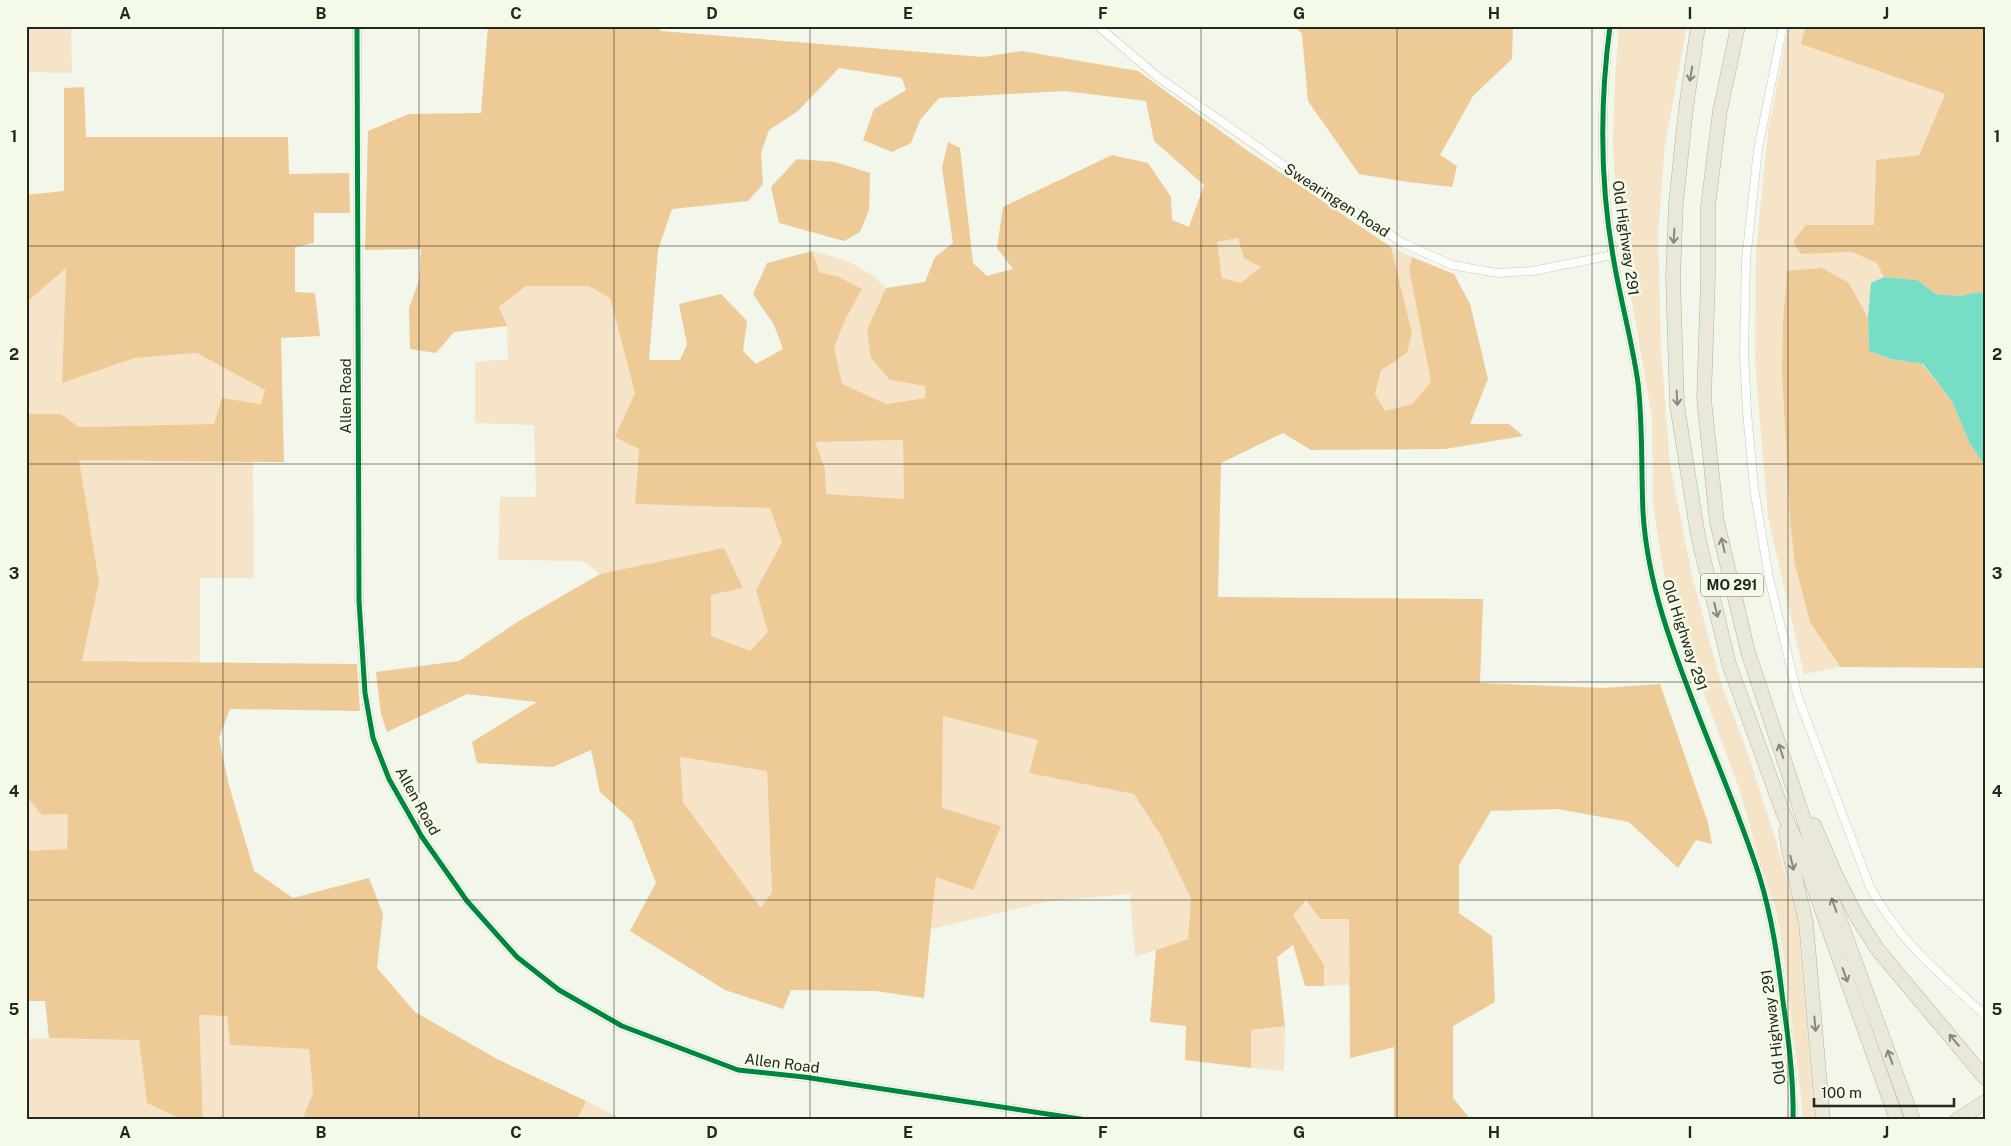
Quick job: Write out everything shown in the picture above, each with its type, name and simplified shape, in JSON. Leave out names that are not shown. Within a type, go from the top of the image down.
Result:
[{"type":"highway","name":"MO 291","points":[[1698,26],[1686,108],[1676,203],[1673,277],[1677,406],[1698,536],[1729,664],[1784,815],[1800,849],[1897,1120]]},
{"type":"highway","name":"MO 291","points":[[1738,26],[1720,111],[1708,206],[1704,399],[1717,522],[1748,652],[1816,856],[1913,1120]]},
{"type":"highway","points":[[1788,773],[1825,848],[1837,878],[1858,919],[1878,950],[1979,1065],[1985,1078]]},
{"type":"highway","points":[[1784,815],[1789,850],[1806,923],[1822,1120]]},
{"type":"highway","points":[[1957,1120],[1985,1102]]},
{"type":"street","name":"Allen Road","points":[[357,26],[359,601],[365,693],[374,738],[389,779],[422,837],[467,901],[517,956],[559,990],[622,1026],[738,1070],[804,1077],[1087,1120]]},
{"type":"street","name":"Swearingen Road","points":[[1098,26],[1158,77],[1292,171],[1403,243],[1452,265],[1497,273],[1532,271],[1613,255]]},
{"type":"street","name":"Old Highway 291","points":[[1610,26],[1603,113],[1607,211],[1613,255],[1638,384],[1641,416],[1643,516],[1654,585],[1678,659],[1750,850],[1767,903],[1776,945],[1789,1046],[1793,1083],[1793,1120]]},
{"type":"street","points":[[1783,26],[1758,149],[1749,226],[1745,295],[1744,353],[1747,412],[1754,488],[1769,578],[1798,697],[1870,887],[1882,908],[1905,940],[1985,1015]]},
{"type":"shaded area","points":[[26,26],[71,26],[72,73],[26,72]]},
{"type":"shaded area","points":[[488,26],[658,26],[661,31],[983,57],[1022,51],[1138,71],[1245,149],[1391,247],[1412,333],[1407,353],[1381,370],[1375,394],[1385,411],[1412,404],[1431,382],[1409,269],[1412,257],[1454,274],[1470,304],[1488,379],[1470,424],[1509,424],[1523,436],[1445,449],[1311,450],[1283,433],[1221,463],[1218,597],[1483,599],[1480,683],[1602,688],[1660,684],[1708,823],[1712,844],[1696,840],[1678,868],[1629,822],[1558,809],[1491,811],[1459,865],[1459,913],[1492,936],[1495,1002],[1453,1026],[1453,1098],[1471,1120],[1394,1120],[1394,1047],[1350,1058],[1349,919],[1320,919],[1306,900],[1293,915],[1324,965],[1324,986],[1305,986],[1293,945],[1277,957],[1285,1026],[1251,1030],[1251,1068],[1185,1060],[1186,1026],[1150,1022],[1156,950],[1188,939],[1191,899],[1161,836],[1134,794],[1029,773],[1038,740],[943,716],[942,808],[1001,826],[973,890],[936,877],[924,998],[876,991],[791,990],[783,1009],[725,990],[630,931],[656,883],[632,821],[600,792],[591,750],[553,767],[477,763],[472,742],[537,702],[467,694],[387,732],[381,714],[376,672],[459,661],[519,621],[600,574],[724,548],[743,588],[711,595],[711,636],[750,651],[768,632],[756,590],[782,542],[770,508],[635,504],[639,449],[615,437],[635,393],[610,298],[589,286],[526,286],[499,307],[507,326],[454,332],[436,353],[410,349],[409,308],[419,280],[421,249],[365,250],[368,131],[409,114],[481,113]],"holes":[[[839,68],[902,78],[906,90],[874,109],[863,140],[892,152],[911,143],[920,120],[939,98],[1064,91],[1146,101],[1154,141],[1204,185],[1189,227],[1172,220],[1171,197],[1148,163],[1112,155],[1003,207],[997,248],[1013,269],[987,276],[973,263],[960,148],[948,142],[942,168],[953,243],[935,257],[925,282],[886,288],[867,330],[871,358],[890,380],[925,386],[925,398],[886,404],[842,384],[834,347],[846,318],[862,289],[839,277],[819,272],[812,251],[767,263],[753,294],[774,325],[783,349],[756,364],[743,351],[747,321],[721,294],[679,304],[687,344],[680,360],[649,360],[658,250],[672,209],[748,201],[763,184],[761,153],[769,130],[798,111]],[[1238,238],[1244,258],[1261,267],[1241,283],[1222,278],[1217,242]],[[903,440],[904,499],[826,494],[825,469],[815,442]],[[680,757],[767,771],[772,892],[761,908],[683,802]]]},
{"type":"shaded area","points":[[1295,26],[1513,26],[1512,59],[1473,96],[1440,155],[1457,166],[1452,187],[1359,174],[1308,101],[1302,34]]},
{"type":"shaded area","points":[[1619,26],[1687,26],[1665,144],[1658,232],[1661,351],[1670,464],[1692,576],[1721,683],[1749,757],[1777,844],[1798,921],[1815,1120],[1802,1120],[1802,1103],[1784,958],[1776,910],[1739,788],[1670,601],[1661,557],[1653,504],[1652,417],[1616,210],[1613,139]]},
{"type":"shaded area","points":[[1789,26],[1806,26],[1802,44],[1945,93],[1919,155],[1876,160],[1874,225],[1807,225],[1802,254],[1852,252],[1878,263],[1884,277],[1871,283],[1868,318],[1849,283],[1787,271],[1783,321],[1782,373],[1790,520],[1831,655],[1840,667],[1804,674],[1768,517],[1755,362],[1756,251],[1768,132]]},
{"type":"shaded area","points":[[1806,26],[1985,26],[1985,294],[1980,292],[1959,296],[1936,294],[1917,280],[1884,277],[1877,263],[1852,252],[1801,254],[1793,242],[1806,225],[1874,225],[1876,160],[1919,155],[1945,94],[1801,44]]},
{"type":"shaded area","points":[[84,87],[86,137],[288,137],[289,174],[349,173],[350,213],[314,213],[314,243],[295,247],[295,292],[315,293],[320,336],[281,338],[284,462],[79,460],[99,582],[82,661],[357,664],[360,711],[230,709],[219,738],[228,782],[254,871],[293,898],[369,878],[383,914],[377,968],[415,1012],[497,1059],[586,1101],[577,1120],[302,1120],[313,1093],[309,1049],[230,1045],[227,1016],[199,1015],[203,1120],[182,1120],[147,1103],[139,1040],[49,1038],[45,1001],[26,1001],[26,851],[67,849],[68,814],[42,815],[26,796],[26,414],[61,414],[79,427],[214,424],[222,398],[261,404],[265,390],[197,353],[135,358],[62,383],[66,268],[28,301],[26,306],[26,195],[64,191],[64,88]]},
{"type":"shaded area","points":[[797,159],[835,162],[870,173],[869,210],[860,232],[844,241],[779,223],[771,187]]},
{"type":"shaded area","points":[[1238,238],[1261,267],[1241,283],[1222,278],[1217,242]]},
{"type":"shaded area","points":[[1391,247],[1412,257],[1409,269],[1431,382],[1412,404],[1385,411],[1375,394],[1381,369],[1407,353],[1412,333]]},
{"type":"shaded area","points":[[812,251],[834,257],[861,268],[886,288],[867,330],[890,380],[925,386],[925,398],[886,404],[842,385],[834,347],[846,318],[862,289],[839,277],[819,272]]},
{"type":"shaded area","points":[[66,267],[62,383],[135,358],[198,353],[265,390],[261,404],[222,398],[215,424],[79,427],[61,414],[26,414],[26,306],[28,301]]},
{"type":"shaded area","points":[[1822,268],[1849,283],[1868,318],[1869,351],[1890,359],[1922,364],[1952,401],[1969,442],[1985,466],[1985,668],[1840,667],[1810,622],[1795,564],[1790,520],[1782,373],[1783,321],[1787,271]]},
{"type":"shaded area","points":[[1884,277],[1917,280],[1936,294],[1959,296],[1980,292],[1985,294],[1985,466],[1969,442],[1952,401],[1923,364],[1890,359],[1869,351],[1868,317],[1871,283]]},
{"type":"shaded area","points":[[526,286],[589,286],[610,298],[635,393],[616,436],[639,449],[635,503],[770,508],[782,542],[756,590],[768,632],[750,652],[711,636],[711,595],[743,588],[724,549],[600,574],[582,561],[498,560],[500,497],[536,497],[534,425],[475,423],[475,362],[508,359],[507,326],[499,307]]},
{"type":"shaded area","points":[[903,440],[904,499],[826,494],[825,469],[814,442]]},
{"type":"shaded area","points":[[78,460],[253,461],[254,578],[200,578],[200,662],[82,661],[99,582]]},
{"type":"shaded area","points":[[943,716],[1038,740],[1029,773],[1134,794],[1161,836],[1191,900],[1188,939],[1135,957],[1130,894],[1050,901],[931,929],[936,877],[1000,826],[942,808]]},
{"type":"shaded area","points":[[680,757],[767,771],[772,892],[761,908],[683,802]]},
{"type":"shaded area","points":[[26,796],[42,815],[68,814],[67,849],[26,851]]},
{"type":"shaded area","points":[[1305,899],[1320,919],[1349,919],[1349,985],[1324,986],[1324,965],[1293,915]]},
{"type":"shaded area","points":[[198,1015],[227,1016],[230,1045],[309,1049],[313,1093],[302,1120],[203,1120]]},
{"type":"shaded area","points":[[1285,1026],[1284,1071],[1251,1068],[1251,1030]]},
{"type":"shaded area","points":[[26,1039],[139,1039],[147,1103],[182,1120],[26,1120]]},
{"type":"shaded area","points":[[586,1101],[624,1120],[577,1120]]},
{"type":"cycle path","points":[[357,26],[359,601],[365,693],[373,738],[389,779],[422,837],[467,901],[517,957],[559,990],[622,1026],[738,1070],[804,1077],[1087,1120]]},
{"type":"cycle path","points":[[1610,26],[1603,112],[1606,199],[1613,256],[1633,351],[1640,399],[1643,512],[1648,552],[1659,604],[1674,650],[1736,810],[1764,891],[1774,938],[1787,1031],[1792,1075],[1793,1120]]}]
